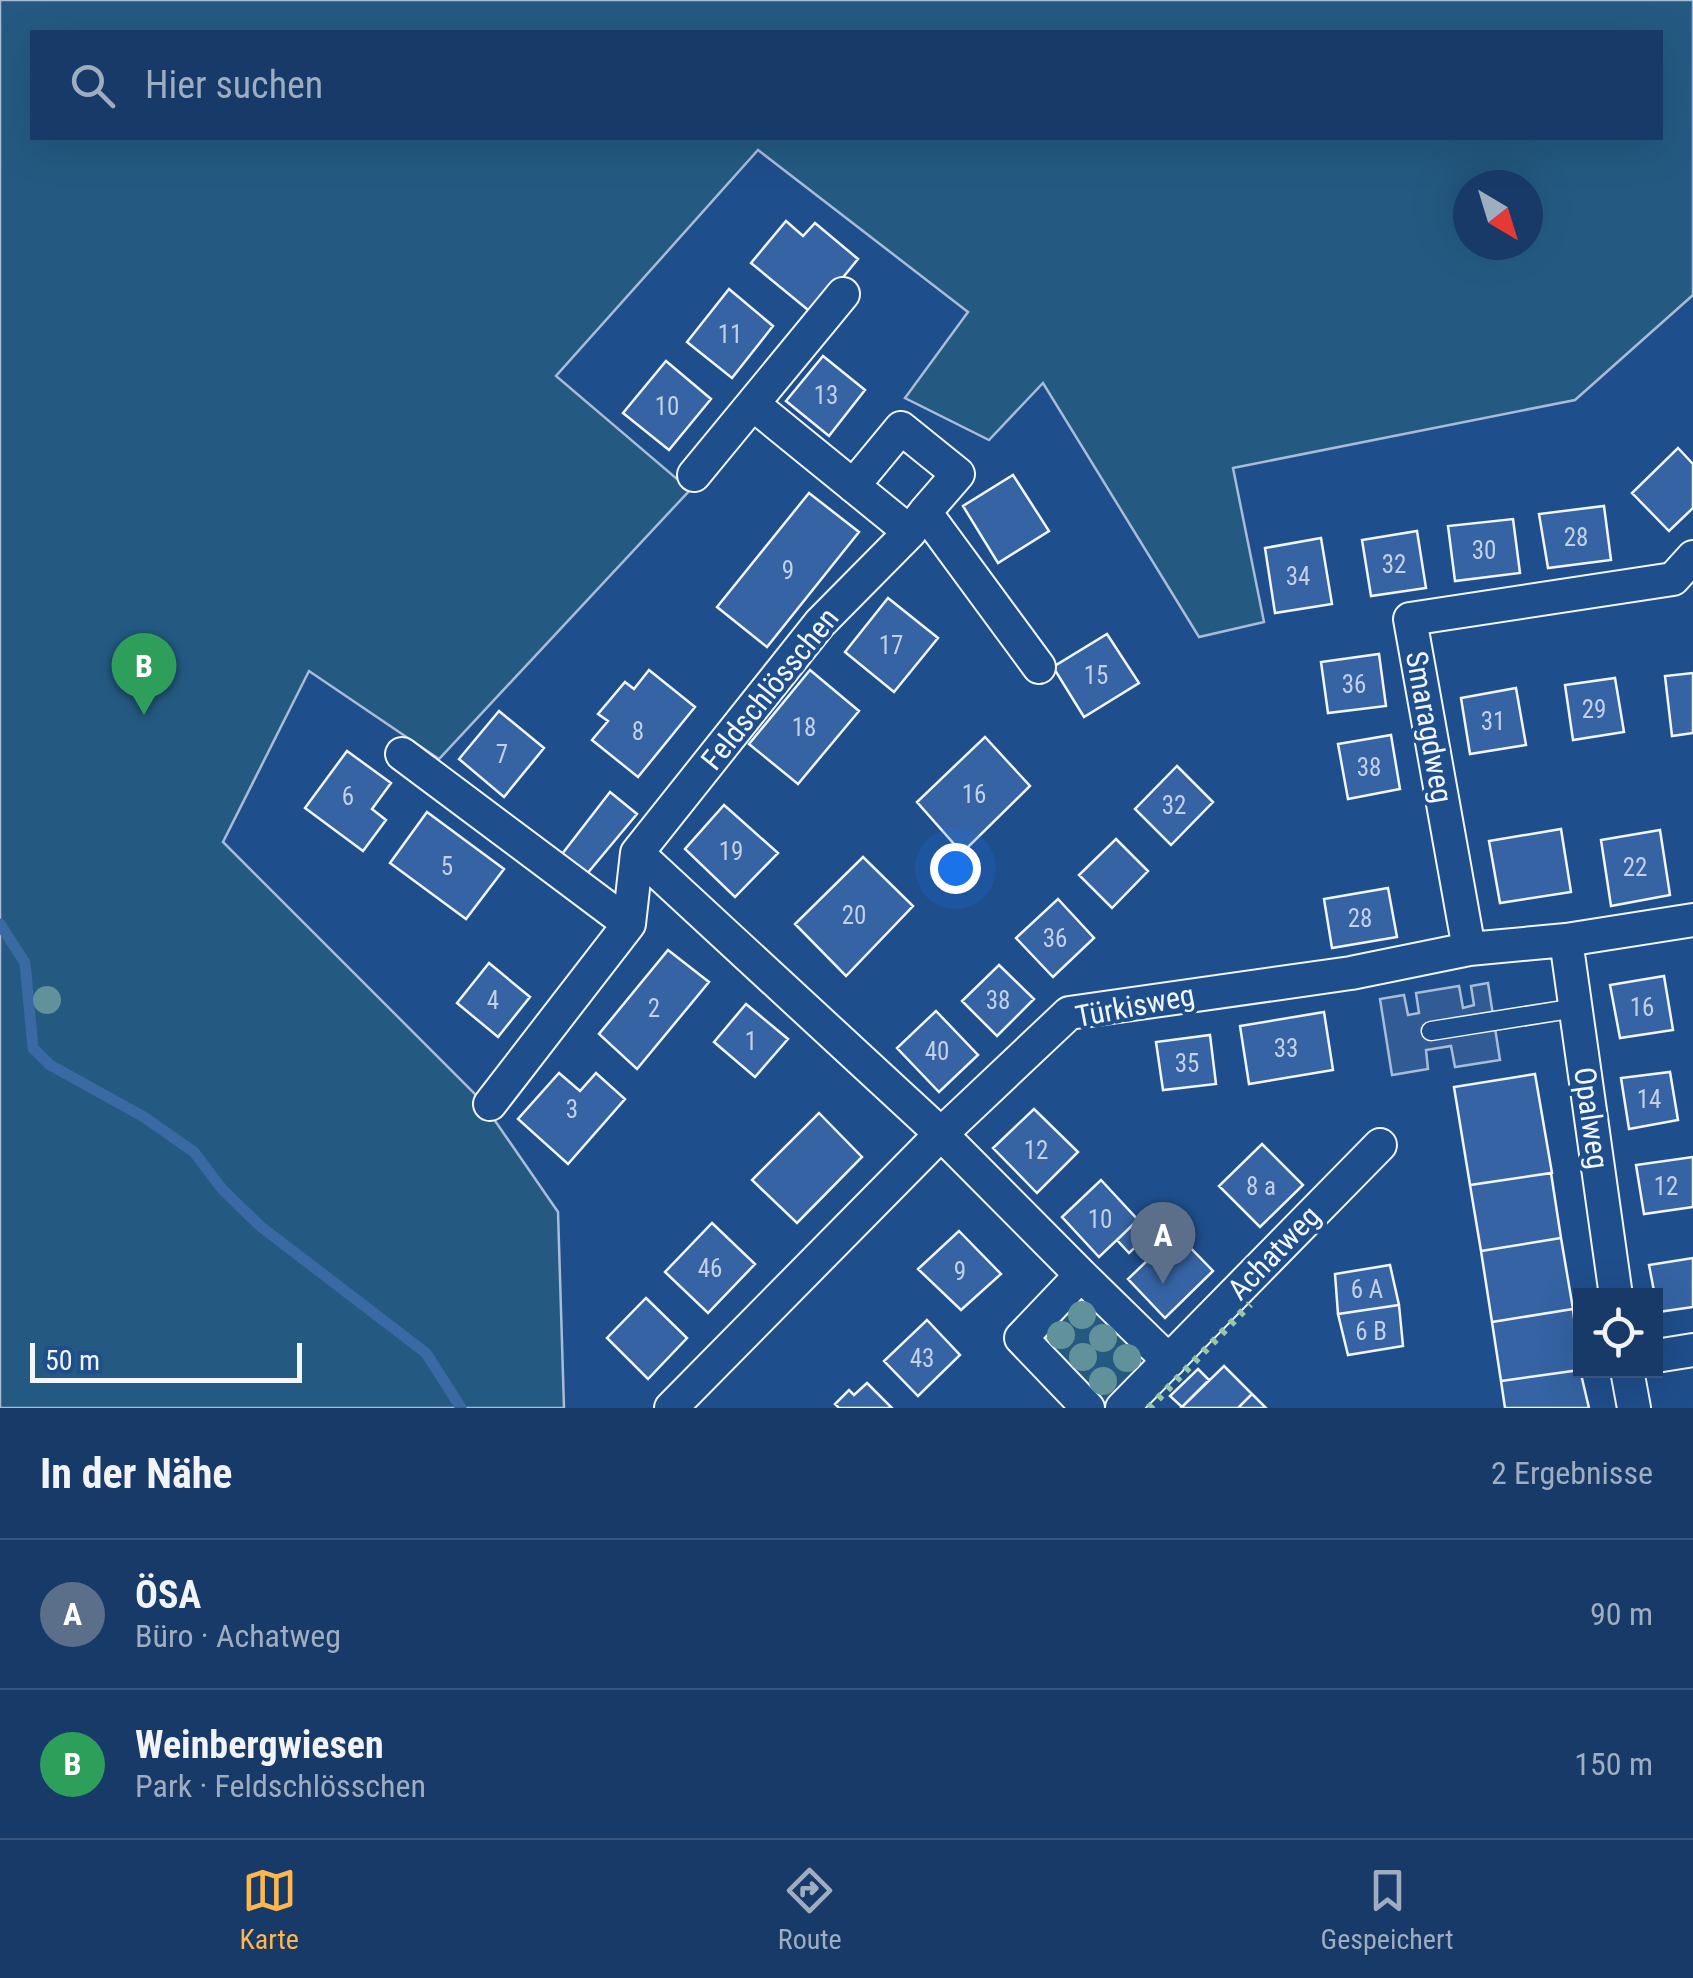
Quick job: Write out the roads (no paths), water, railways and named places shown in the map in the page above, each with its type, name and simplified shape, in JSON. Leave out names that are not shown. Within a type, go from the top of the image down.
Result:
[{"type":"street","points":[[694,475],[843,294]]},
{"type":"street","points":[[754,405],[853,486],[917,522],[1038,667]]},
{"type":"street","name":"Feldschlösschen","points":[[637,853],[820,623],[958,474],[901,428],[853,486]]},
{"type":"street","name":"Smaragdweg","points":[[1469,949],[1410,619],[1673,579],[1693,557]]},
{"type":"street","points":[[402,754],[629,924]]},
{"type":"street","points":[[490,1104],[629,924],[637,853]]},
{"type":"street","points":[[637,853],[941,1134],[1168,1360]]},
{"type":"street","name":"Türkisweg","points":[[671,1408],[941,1134],[1069,1012],[1350,973],[1469,949],[1566,940],[1693,920]]},
{"type":"street","name":"Opalweg","points":[[1566,940],[1615,1288]]},
{"type":"street","name":"Achatweg","points":[[1122,1408],[1380,1145]]},
{"type":"street","points":[[1081,1275],[1021,1338],[1088,1408]]},
{"type":"street","points":[[1663,1355],[1693,1350]]},
{"type":"street","points":[[1628,1378],[1634,1408]]},
{"type":"lane","points":[[1431,1031],[1576,1008]]},
{"type":"waterway","points":[[0,924],[25,963],[33,1048],[50,1065],[144,1117],[194,1152],[222,1189],[260,1226],[426,1353],[461,1408]]},
{"type":"place","name":"Weinbergwiesen","points":[[144,715]]},
{"type":"place","name":"ÖSA","points":[[1163,1284]]}]
